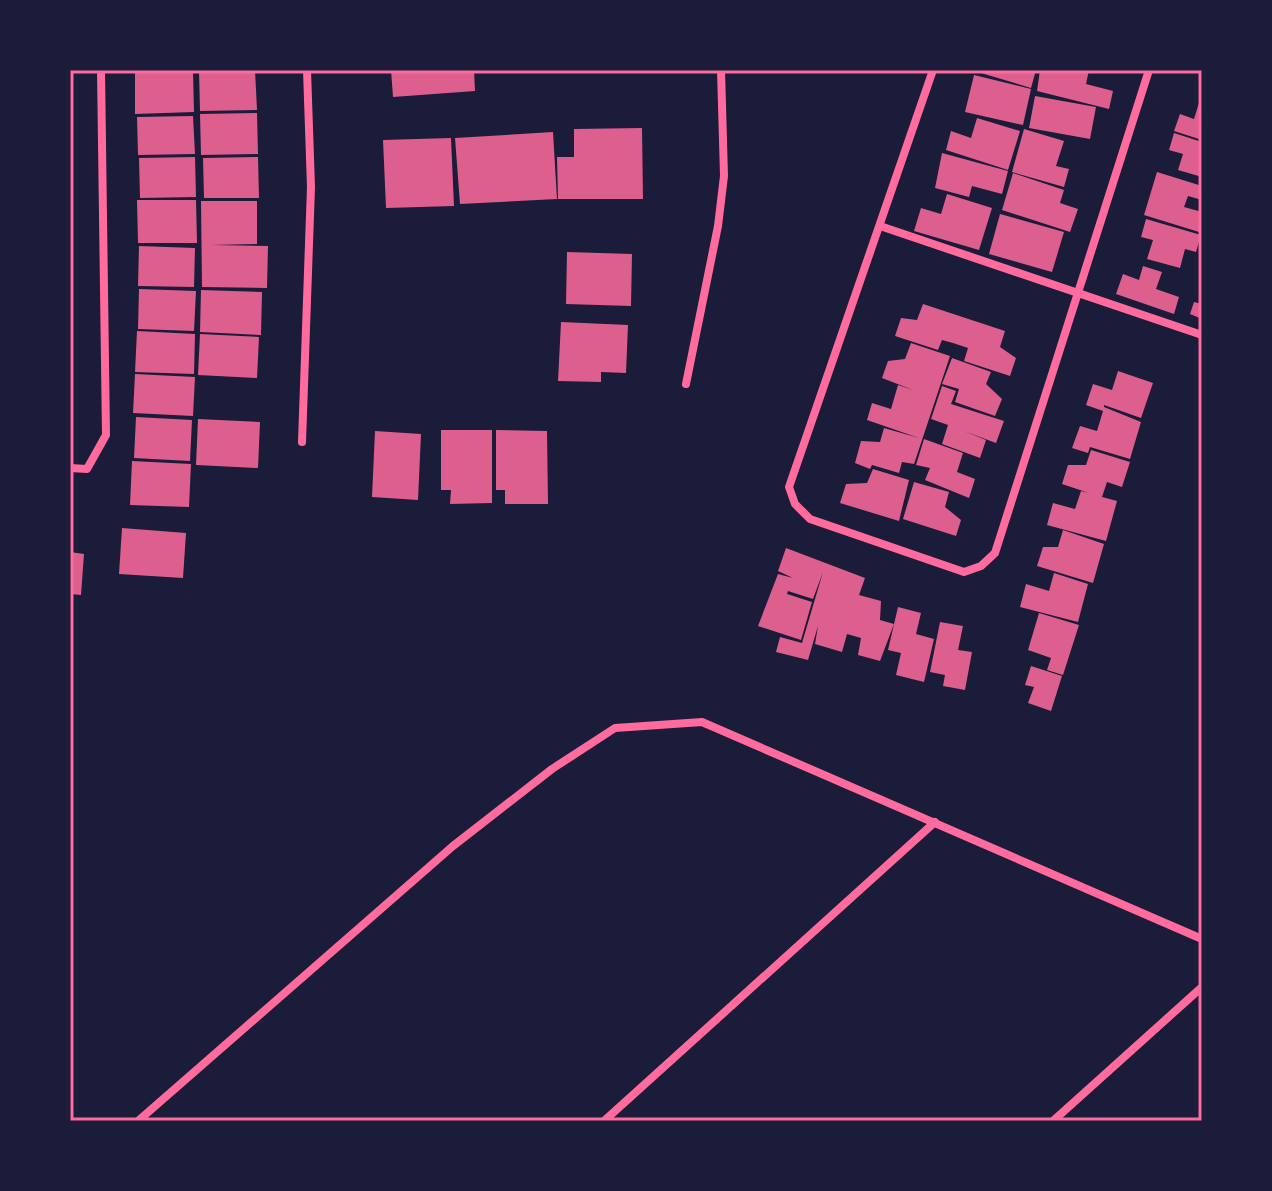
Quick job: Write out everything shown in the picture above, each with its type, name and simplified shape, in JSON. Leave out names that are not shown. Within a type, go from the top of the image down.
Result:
[{"type":"street","points":[[70,468],[87,469],[106,435],[101,70]]},
{"type":"street","points":[[302,442],[311,187],[307,70]]},
{"type":"street","points":[[686,384],[718,226],[724,176],[721,70]]},
{"type":"street","points":[[933,70],[789,487],[795,504],[810,519],[964,572],[981,566],[995,553],[1149,70]]},
{"type":"street","points":[[880,226],[1202,335]]},
{"type":"street","points":[[138,1121],[453,846],[552,769],[615,728],[702,722],[1202,939]]},
{"type":"street","points":[[604,1121],[935,822]]},
{"type":"street","points":[[1053,1121],[1202,987]]},
{"type":"building","points":[[255,70],[257,110],[200,111],[199,71]]},
{"type":"building","points":[[391,70],[474,70],[475,91],[393,97]]},
{"type":"building","points":[[971,70],[1036,70],[1031,88]]},
{"type":"building","points":[[1040,70],[1089,70],[1086,84],[1113,91],[1109,109],[1037,91]]},
{"type":"building","points":[[193,72],[194,112],[135,114],[135,73]]},
{"type":"building","points":[[974,75],[1031,89],[1023,125],[965,112]]},
{"type":"building","points":[[1035,96],[1096,107],[1090,139],[1029,128]]},
{"type":"building","points":[[1199,103],[1202,104],[1202,140],[1174,131],[1180,114],[1194,119]]},
{"type":"building","points":[[257,113],[258,154],[201,155],[200,114]]},
{"type":"building","points":[[193,116],[195,154],[138,155],[137,117]]},
{"type":"building","points":[[977,118],[1020,131],[1008,170],[946,150],[951,131],[971,138]]},
{"type":"building","points":[[642,128],[643,199],[558,199],[557,157],[574,157],[574,129]]},
{"type":"building","points":[[1024,129],[1064,141],[1056,166],[1069,169],[1064,187],[1012,172]]},
{"type":"building","points":[[553,132],[557,199],[460,204],[455,138]]},
{"type":"building","points":[[1174,133],[1202,142],[1202,177],[1178,170],[1183,154],[1169,150]]},
{"type":"building","points":[[451,138],[454,206],[386,208],[383,140]]},
{"type":"building","points":[[942,153],[1008,171],[1002,194],[972,186],[969,197],[935,188]]},
{"type":"building","points":[[195,157],[196,197],[140,198],[139,158]]},
{"type":"building","points":[[258,157],[259,198],[204,198],[203,158]]},
{"type":"building","points":[[1157,172],[1202,186],[1202,200],[1188,196],[1184,207],[1202,212],[1199,232],[1144,215]]},
{"type":"building","points":[[1013,173],[1064,190],[1060,203],[1078,209],[1070,232],[1002,210]]},
{"type":"building","points":[[947,194],[992,208],[979,250],[914,231],[921,208],[941,214]]},
{"type":"building","points":[[137,200],[196,200],[197,243],[138,243]]},
{"type":"building","points":[[201,201],[257,201],[257,244],[211,245],[268,246],[267,288],[202,287]]},
{"type":"building","points":[[1000,214],[1064,232],[1052,272],[989,254]]},
{"type":"building","points":[[1146,219],[1201,235],[1196,252],[1185,249],[1180,268],[1147,259],[1153,240],[1141,237]]},
{"type":"building","points":[[139,246],[195,248],[194,287],[138,286]]},
{"type":"building","points":[[567,252],[632,254],[631,306],[566,304]]},
{"type":"building","points":[[1143,266],[1162,272],[1156,289],[1179,297],[1174,314],[1116,294],[1123,274],[1139,280]]},
{"type":"building","points":[[139,289],[196,291],[194,331],[138,329]]},
{"type":"building","points":[[201,290],[262,292],[261,335],[200,332]]},
{"type":"building","points":[[1194,302],[1202,304],[1202,319],[1190,314]]},
{"type":"building","points":[[923,304],[1005,331],[1000,347],[1016,358],[1010,376],[964,361],[968,348],[942,340],[938,350],[895,336],[901,318],[917,320]]},
{"type":"building","points":[[561,322],[628,325],[626,373],[601,372],[601,382],[558,381]]},
{"type":"building","points":[[137,331],[195,334],[194,374],[135,372]]},
{"type":"building","points":[[200,334],[259,337],[257,378],[198,375]]},
{"type":"building","points":[[911,343],[950,356],[914,464],[902,462],[899,473],[872,465],[870,469],[855,463],[861,441],[880,442],[884,428],[919,438],[867,420],[872,403],[891,409],[898,385],[913,390],[882,378],[888,361],[905,359]]},
{"type":"building","points":[[952,358],[991,372],[986,384],[1002,399],[995,416],[955,402],[959,389],[942,384]]},
{"type":"building","points":[[1118,371],[1153,383],[1141,418],[1104,405],[1141,422],[1130,459],[1090,447],[1088,453],[1072,448],[1080,426],[1097,431],[1103,411],[1086,405],[1093,384],[1112,390]]},
{"type":"building","points":[[135,374],[195,377],[193,416],[133,413]]},
{"type":"building","points":[[942,386],[956,391],[951,404],[1004,421],[996,443],[964,431],[986,440],[980,458],[942,444],[948,425],[931,419]]},
{"type":"building","points":[[136,417],[192,420],[190,461],[134,458]]},
{"type":"building","points":[[198,419],[260,422],[258,468],[196,465]]},
{"type":"building","points":[[441,430],[492,430],[492,503],[450,504],[451,490],[441,490]]},
{"type":"building","points":[[496,430],[547,431],[548,504],[505,504],[505,490],[496,490]]},
{"type":"building","points":[[375,431],[421,434],[418,500],[372,497]]},
{"type":"building","points":[[924,439],[963,453],[957,472],[975,479],[969,498],[925,480],[930,468],[916,465]]},
{"type":"building","points":[[1091,450],[1130,462],[1122,487],[1107,482],[1102,497],[1117,501],[1106,541],[1047,525],[1053,503],[1075,509],[1081,491],[1089,493],[1062,484],[1068,465],[1086,465]]},
{"type":"building","points":[[132,461],[191,464],[189,507],[130,505]]},
{"type":"building","points":[[873,469],[909,480],[899,521],[840,503],[846,484],[867,483]]},
{"type":"building","points":[[914,482],[949,492],[945,507],[961,520],[956,536],[903,519]]},
{"type":"building","points":[[122,528],[186,533],[183,578],[119,574]]},
{"type":"building","points":[[1063,530],[1104,544],[1093,583],[1037,566],[1043,547],[1058,547]]},
{"type":"building","points":[[786,548],[865,578],[859,595],[881,601],[880,620],[894,624],[880,661],[858,655],[861,638],[847,634],[842,652],[815,644],[818,626],[808,660],[776,652],[780,637],[802,643],[823,572],[813,599],[788,591],[787,594],[812,602],[801,640],[758,626],[778,574],[793,578],[778,571]]},
{"type":"building","points":[[70,552],[84,554],[81,595],[70,594]]},
{"type":"building","points":[[1054,573],[1088,584],[1078,622],[1020,607],[1026,584],[1049,591]]},
{"type":"building","points":[[898,607],[921,613],[916,634],[934,639],[924,682],[896,675],[901,653],[888,650]]},
{"type":"building","points":[[1039,613],[1079,625],[1063,675],[1047,670],[1051,658],[1028,650]]},
{"type":"building","points":[[940,622],[963,626],[958,650],[972,652],[965,690],[943,686],[945,675],[930,672]]},
{"type":"building","points":[[1031,666],[1062,676],[1051,711],[1028,703],[1034,687],[1025,685]]}]
